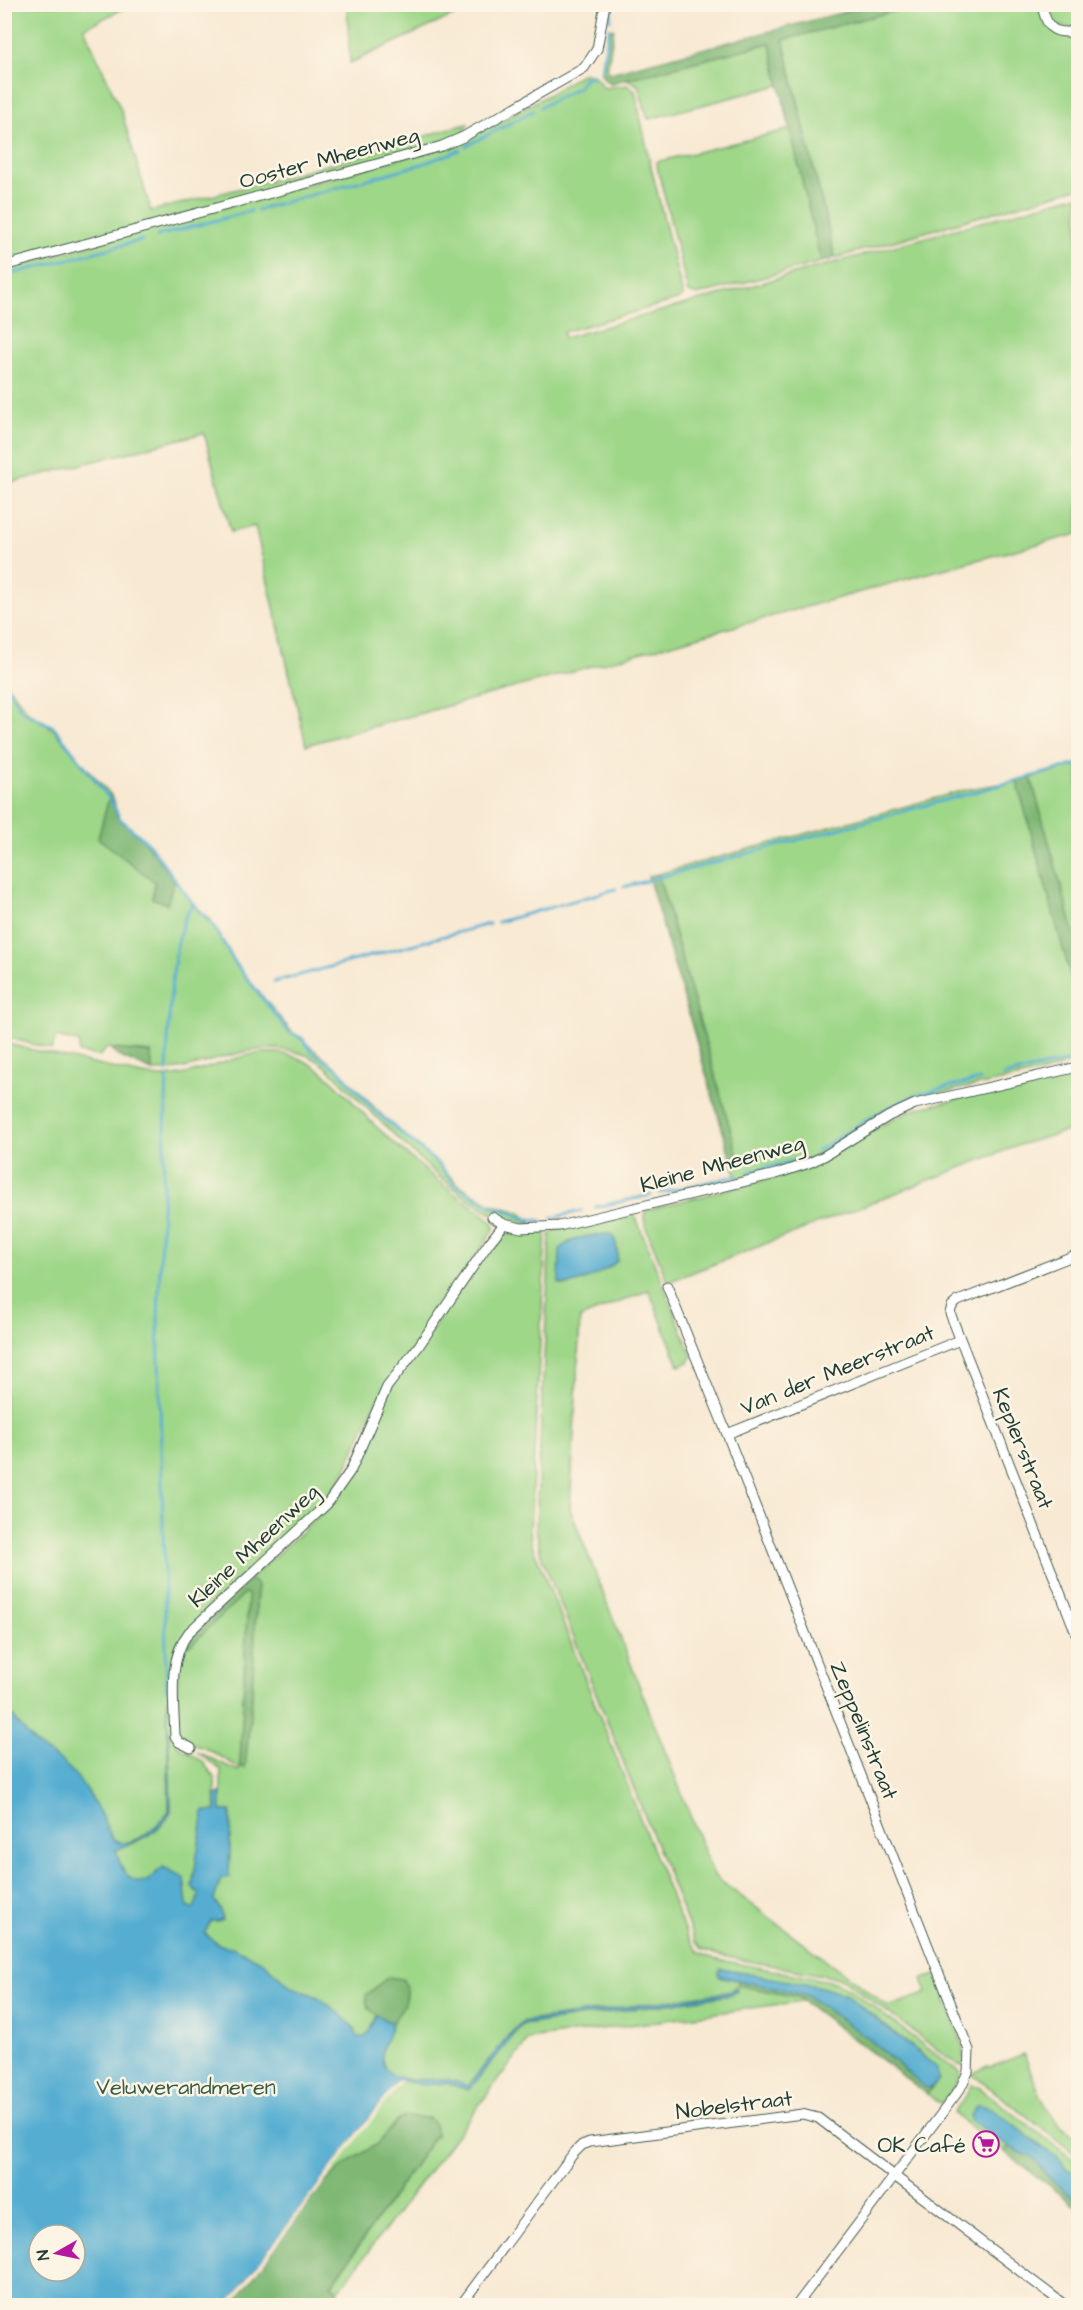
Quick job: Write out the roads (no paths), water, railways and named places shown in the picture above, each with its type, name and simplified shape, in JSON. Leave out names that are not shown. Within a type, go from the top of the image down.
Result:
[{"type":"street","name":"Ooster Mheenweg","points":[[4,266],[423,152],[463,137],[584,68],[597,49],[604,4]]},
{"type":"street","points":[[1042,4],[1046,20],[1052,28],[1062,33],[1078,31]]},
{"type":"street","name":"Kleine Mheenweg","points":[[492,1217],[504,1224],[521,1228],[559,1226],[786,1171],[824,1156],[889,1116],[915,1104],[1078,1067]]},
{"type":"street","name":"Kleine Mheenweg","points":[[191,1749],[179,1742],[175,1736],[175,1659],[180,1644],[189,1632],[327,1504],[351,1470],[387,1387],[418,1347],[504,1224]]},
{"type":"street","name":"Keplerstraat","points":[[1078,1254],[958,1301],[952,1305],[950,1313],[1078,1638]]},
{"type":"street","name":"Zeppelinstraat","points":[[667,1286],[967,2040],[970,2059],[968,2072],[960,2089],[796,2306]]},
{"type":"street","name":"Van der Meerstraat","points":[[727,1434],[960,1340]]},
{"type":"street","name":"Nobelstraat","points":[[464,2304],[573,2154],[582,2145],[590,2142],[802,2114],[818,2118],[1066,2306]]},
{"type":"water","points":[[610,1234],[616,1243],[617,1261],[598,1274],[580,1281],[572,1284],[559,1283],[560,1249],[577,1239]]},
{"type":"water","name":"Veluwerandmeren","points":[[167,1698],[171,1810],[156,1830],[140,1840],[116,1850],[123,1869],[137,1882],[147,1881],[163,1867],[184,1877],[187,1906],[194,1908],[200,1894],[192,1887],[204,1811],[216,1811],[216,1794],[221,1793],[221,1811],[231,1811],[229,1877],[221,1878],[214,1900],[221,1910],[222,1919],[211,1921],[205,1933],[217,1943],[232,1947],[263,1962],[290,1986],[318,1997],[353,2027],[358,2037],[364,2037],[369,2032],[376,2015],[392,2023],[382,2055],[384,2065],[396,2077],[416,2080],[445,2079],[468,2086],[522,2022],[729,1992],[736,1988],[737,1991],[730,1995],[522,2025],[469,2090],[446,2083],[423,2085],[398,2080],[227,2305],[5,2305],[4,1706],[38,1746],[71,1770],[97,1808],[113,1840],[120,1843],[136,1840],[169,1811]]},
{"type":"water","points":[[721,1969],[821,1987],[846,1995],[935,2066],[939,2079],[933,2086],[926,2088],[869,2039],[808,1996],[719,1976],[718,1972]]},
{"type":"water","points":[[976,2106],[991,2108],[1062,2162],[1066,2169],[1078,2174],[1078,2201],[1050,2179],[1035,2159],[1013,2149],[972,2121],[970,2116]]},
{"type":"waterway","points":[[610,20],[613,4]]},
{"type":"waterway","points":[[601,71],[609,29]]},
{"type":"waterway","points":[[540,107],[579,87],[584,78],[593,76]]},
{"type":"waterway","points":[[466,146],[533,111]]},
{"type":"waterway","points":[[257,210],[422,164],[460,150]]},
{"type":"waterway","points":[[157,236],[251,211]]},
{"type":"waterway","points":[[7,275],[142,240]]},
{"type":"waterway","points":[[4,681],[21,710],[54,727],[112,802],[120,819],[149,844],[193,904],[213,925],[235,963],[289,1032],[302,1038],[312,1052],[338,1069],[372,1108],[439,1165],[456,1186],[492,1206],[522,1218],[542,1221]]},
{"type":"waterway","points":[[624,887],[1078,764]]},
{"type":"waterway","points":[[498,922],[616,889]]},
{"type":"waterway","points":[[167,1072],[175,959],[185,917],[193,904]]},
{"type":"waterway","points":[[274,982],[489,924]]},
{"type":"waterway","points":[[1003,1076],[1078,1059]]},
{"type":"waterway","points":[[167,1078],[158,1319],[167,1690]]},
{"type":"waterway","points":[[817,1151],[872,1117],[907,1099],[934,1090],[980,1080]]},
{"type":"waterway","points":[[748,1172],[797,1160]]},
{"type":"waterway","points":[[660,1193],[737,1176]]},
{"type":"waterway","points":[[596,1207],[651,1195]]},
{"type":"waterway","points":[[552,1218],[581,1211]]},
{"type":"place","name":"OK Café","points":[[986,2144]]}]
